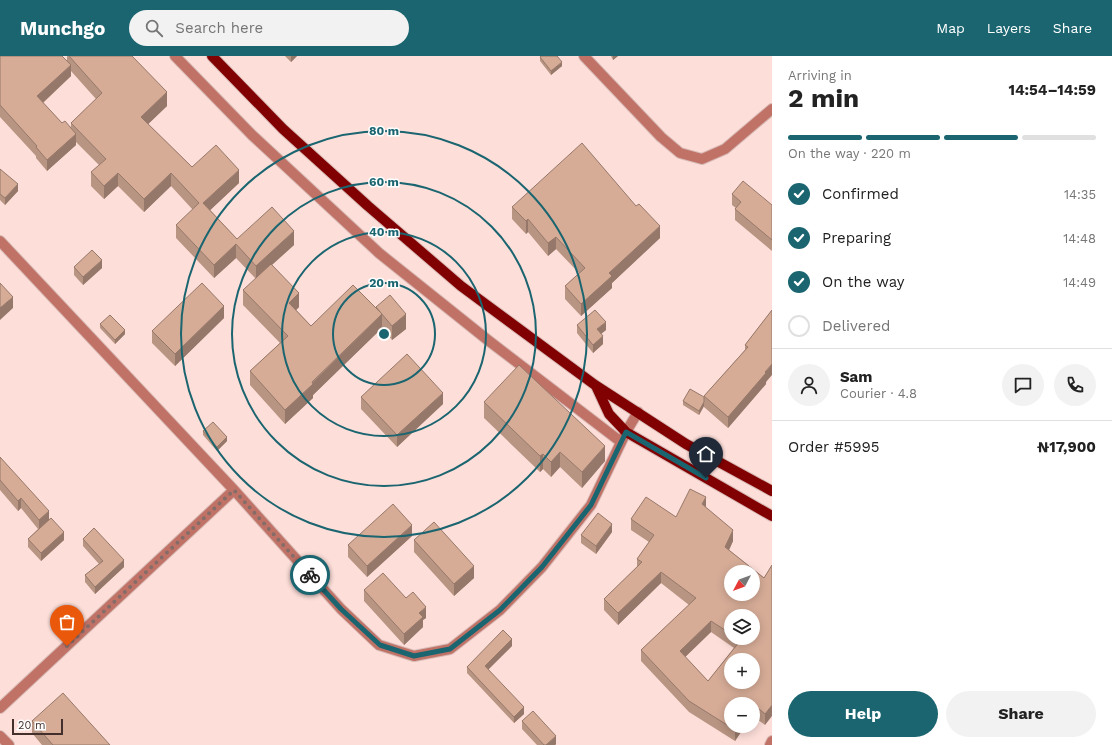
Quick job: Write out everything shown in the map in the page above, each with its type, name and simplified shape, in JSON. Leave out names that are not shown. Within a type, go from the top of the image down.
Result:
[{"type":"main road","points":[[212,56],[283,128],[368,206],[461,286],[595,385],[686,444],[772,491]]},
{"type":"main road","points":[[595,385],[609,414],[626,432],[772,516]]},
{"type":"street","points":[[175,56],[252,135],[379,253],[489,341],[621,442]]},
{"type":"street","points":[[584,56],[661,138],[680,153],[702,159],[725,149],[772,109]]},
{"type":"street","points":[[0,241],[234,490],[341,609],[380,645],[414,656],[450,649],[500,610],[542,567],[591,505],[626,432],[638,412]]},
{"type":"street","points":[[0,708],[234,490]]},
{"type":"street","points":[[0,736],[9,745]]},
{"type":"street","points":[[770,745],[772,741]]},
{"type":"building","points":[[0,56],[62,56],[71,65],[37,96],[62,123],[65,121],[76,134],[47,160],[36,147],[37,146],[0,105]]},
{"type":"building","points":[[69,56],[132,56],[167,92],[141,117],[192,167],[216,145],[239,170],[203,203],[237,239],[272,207],[294,231],[256,266],[236,244],[214,265],[176,225],[199,203],[171,173],[144,199],[118,173],[104,186],[91,172],[106,159],[71,123],[102,93]]},
{"type":"building","points":[[557,56],[562,62],[551,71],[540,57]]},
{"type":"building","points":[[582,143],[636,206],[639,204],[660,226],[609,273],[612,276],[581,304],[565,286],[585,268],[556,237],[548,243],[528,219],[526,221],[512,207]]},
{"type":"building","points":[[0,169],[18,184],[5,198],[0,194]]},
{"type":"building","points":[[743,181],[772,205],[772,240],[735,209],[741,202],[732,194]]},
{"type":"building","points":[[92,250],[102,260],[83,277],[74,267]]},
{"type":"building","points":[[271,264],[299,293],[289,303],[311,326],[353,285],[382,314],[312,382],[313,384],[285,410],[250,371],[288,336],[243,290]]},
{"type":"building","points":[[0,283],[13,297],[0,308]]},
{"type":"building","points":[[202,283],[224,306],[175,354],[152,331]]},
{"type":"building","points":[[390,295],[406,314],[392,326],[376,307]]},
{"type":"building","points":[[595,310],[606,322],[597,329],[603,336],[593,345],[577,325]]},
{"type":"building","points":[[772,310],[772,364],[728,417],[704,396],[748,347],[745,345]]},
{"type":"building","points":[[110,315],[125,330],[115,340],[100,324]]},
{"type":"building","points":[[407,354],[443,393],[397,435],[361,397]]},
{"type":"building","points":[[519,365],[605,446],[582,472],[560,452],[551,462],[543,454],[540,456],[484,402]]},
{"type":"building","points":[[690,389],[704,397],[704,402],[699,411],[683,401]]},
{"type":"building","points":[[213,422],[227,437],[217,447],[203,431]]},
{"type":"building","points":[[0,457],[49,511],[39,520],[21,498],[18,501],[0,480]]},
{"type":"building","points":[[690,489],[706,497],[702,504],[733,530],[725,547],[748,565],[724,565],[724,601],[760,601],[760,575],[764,578],[772,565],[772,705],[765,714],[760,710],[760,697],[724,697],[724,723],[689,701],[641,650],[696,598],[661,572],[618,613],[604,599],[642,562],[637,559],[654,535],[631,519],[646,497],[676,517]],"holes":[[[724,609],[760,609],[760,645],[737,645],[730,653],[760,653],[760,689],[724,689],[724,661],[708,681],[680,651],[711,621],[724,629]]]},
{"type":"building","points":[[393,504],[412,525],[367,566],[348,545]]},
{"type":"building","points":[[598,513],[612,524],[596,546],[581,535]]},
{"type":"building","points":[[51,518],[64,532],[41,553],[28,539]]},
{"type":"building","points":[[434,522],[474,566],[454,584],[414,540]]},
{"type":"building","points":[[94,528],[124,560],[95,587],[85,575],[103,561],[83,539]]},
{"type":"building","points":[[383,573],[406,598],[413,592],[426,607],[419,613],[423,617],[404,634],[364,590]]},
{"type":"building","points":[[503,630],[512,639],[485,666],[524,707],[514,717],[467,667]]},
{"type":"building","points":[[63,693],[110,745],[53,745],[32,721]]},
{"type":"building","points":[[533,711],[556,736],[546,745],[544,745],[522,721]]},
{"type":"way so far","points":[[67,646],[234,490],[310,575]]},
{"type":"route","points":[[310,575],[341,609],[380,645],[414,656],[450,649],[500,610],[542,567],[591,505],[626,432],[706,478]]}]
